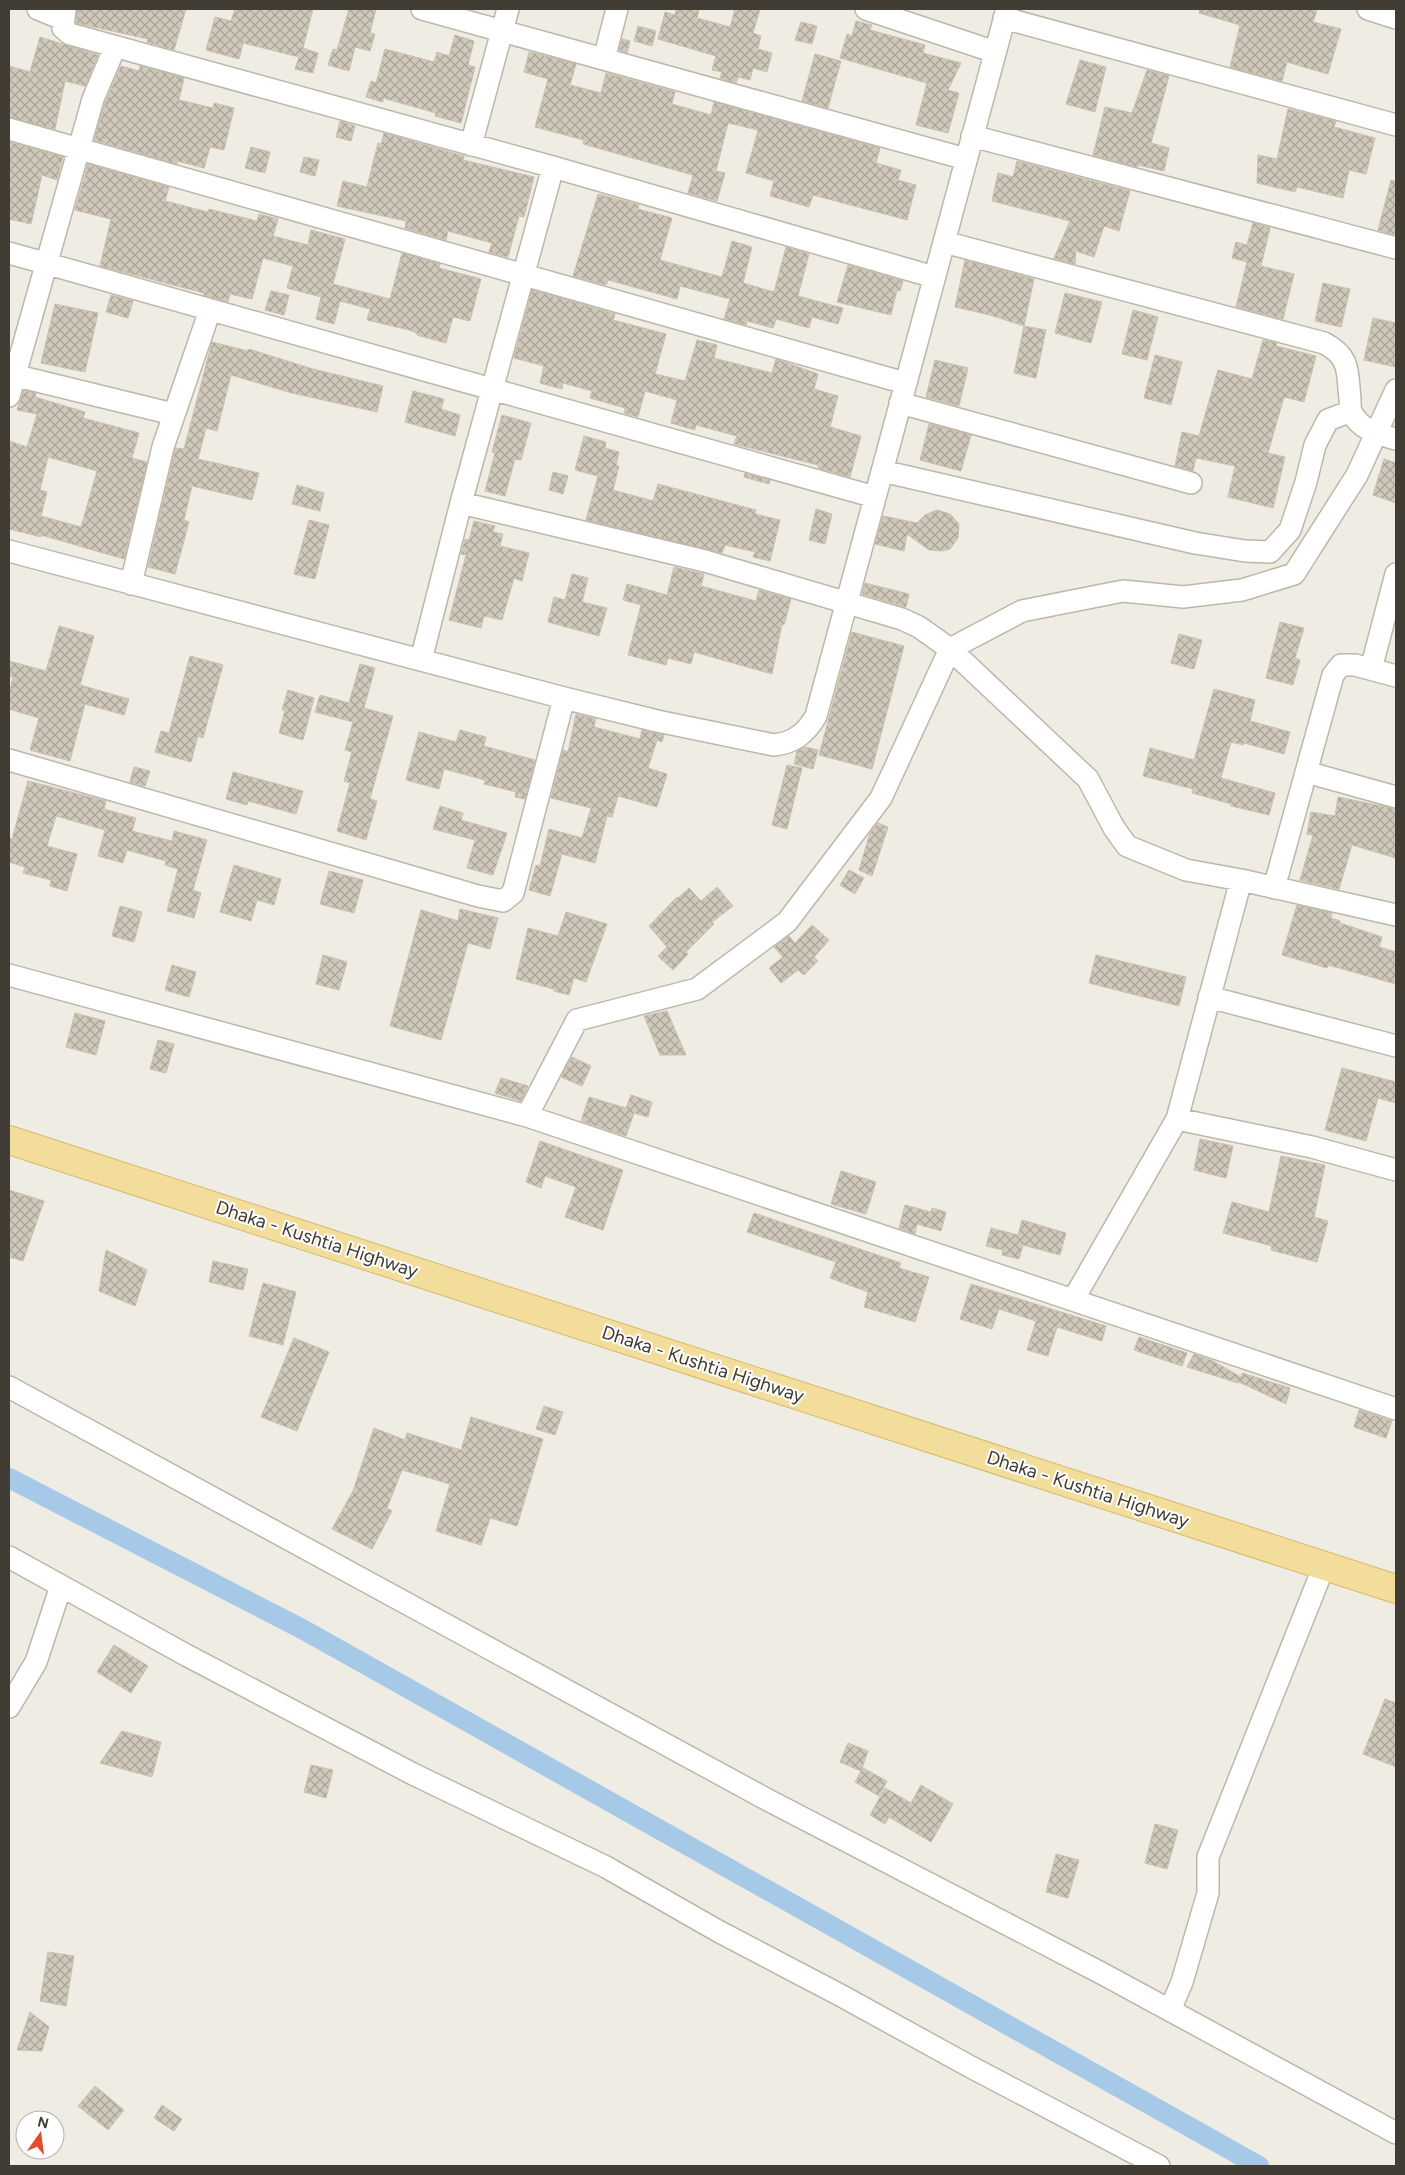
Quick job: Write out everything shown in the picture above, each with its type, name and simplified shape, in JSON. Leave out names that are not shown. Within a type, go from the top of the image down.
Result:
[{"type":"main road","name":"Dhaka - Kushtia Highway","points":[[9,1140],[1396,1589]]},
{"type":"street","points":[[38,9],[64,14],[63,28],[70,34],[553,167],[934,277]]},
{"type":"street","points":[[422,9],[966,159]]},
{"type":"street","points":[[472,145],[508,9]]},
{"type":"street","points":[[604,59],[617,9]]},
{"type":"street","points":[[866,9],[995,52]]},
{"type":"street","points":[[1368,9],[1396,18]]},
{"type":"street","points":[[9,551],[564,698],[657,721],[774,745],[786,744],[808,729],[816,716],[1005,14],[1396,125]]},
{"type":"street","points":[[9,396],[12,374],[47,264],[93,99],[115,46]]},
{"type":"street","points":[[9,129],[523,276],[1191,482]]},
{"type":"street","points":[[972,136],[1396,248]]},
{"type":"street","points":[[421,660],[461,503],[553,167]]},
{"type":"street","points":[[944,242],[1324,343],[1337,350],[1347,366],[1351,412],[1362,425],[1386,437]]},
{"type":"street","points":[[9,253],[875,497]]},
{"type":"street","points":[[131,584],[163,447],[210,310]]},
{"type":"street","points":[[12,374],[173,414]]},
{"type":"street","points":[[526,1116],[577,1020],[697,989],[788,922],[881,798],[950,649],[1022,611],[1124,591],[1183,597],[1242,590],[1294,574],[1357,475],[1386,437],[1396,390]]},
{"type":"street","points":[[882,471],[1195,543],[1244,551],[1270,552],[1290,530],[1306,482],[1315,446],[1328,420],[1351,412]]},
{"type":"street","points":[[461,503],[705,561],[902,619],[919,627],[950,649],[1088,779],[1114,828],[1127,846],[1186,870],[1346,902],[1396,915]]},
{"type":"street","points":[[1371,669],[1396,574]]},
{"type":"street","points":[[1274,888],[1333,675],[1341,665],[1355,665],[1396,676]]},
{"type":"street","points":[[9,760],[478,896],[503,901],[513,893],[564,698]]},
{"type":"street","points":[[1306,772],[1396,797]]},
{"type":"street","points":[[1073,1300],[1177,1119],[1240,880]]},
{"type":"street","points":[[9,975],[526,1116],[1396,1409]]},
{"type":"street","points":[[1209,997],[1396,1046]]},
{"type":"street","points":[[1177,1119],[1312,1147],[1396,1170]]},
{"type":"street","points":[[9,1387],[766,1799],[1170,2010],[1396,2133]]},
{"type":"street","points":[[9,1558],[186,1655],[413,1774],[606,1867],[718,1931],[1159,2166]]},
{"type":"street","points":[[1170,2010],[1182,1982],[1208,1893],[1208,1857],[1324,1566]]},
{"type":"street","points":[[9,1707],[36,1662],[61,1586]]},
{"type":"building","points":[[77,9],[186,9],[174,50],[147,42],[148,39],[76,23]]},
{"type":"building","points":[[235,9],[313,9],[303,48],[318,53],[313,73],[295,69],[299,57],[243,43],[239,59],[206,50],[215,17],[231,21]]},
{"type":"building","points":[[349,9],[376,9],[370,33],[375,34],[370,51],[355,47],[349,71],[328,65],[333,49],[337,50]]},
{"type":"building","points":[[676,9],[699,9],[697,18],[730,27],[735,9],[760,9],[753,33],[761,36],[758,49],[772,53],[767,72],[753,68],[750,80],[738,77],[736,83],[720,78],[722,72],[712,70],[716,56],[658,39],[665,12],[675,15]]},
{"type":"building","points":[[1200,9],[1309,9],[1317,11],[1313,22],[1341,29],[1328,74],[1287,62],[1282,81],[1230,67],[1240,25],[1199,13]]},
{"type":"building","points":[[856,21],[872,25],[870,30],[925,45],[923,53],[961,63],[948,90],[959,93],[948,133],[916,125],[927,83],[840,58],[847,34],[852,36]]},
{"type":"building","points":[[801,22],[817,26],[812,44],[795,40]]},
{"type":"building","points":[[638,26],[656,31],[652,46],[634,41]]},
{"type":"building","points":[[455,35],[474,41],[468,65],[475,67],[461,123],[435,116],[436,113],[383,98],[383,102],[366,97],[371,81],[376,83],[385,49],[434,62],[437,52],[449,56]]},
{"type":"building","points":[[40,37],[98,55],[85,86],[65,81],[55,129],[9,117],[9,66],[30,72]]},
{"type":"building","points":[[622,39],[630,41],[627,53],[619,50]]},
{"type":"building","points":[[529,52],[576,64],[570,85],[601,93],[606,73],[675,92],[672,104],[711,115],[714,102],[880,148],[876,163],[901,170],[898,180],[916,185],[907,220],[813,195],[809,207],[770,196],[774,181],[746,173],[758,130],[728,123],[716,171],[725,173],[717,201],[688,193],[693,175],[583,144],[584,140],[535,127],[548,79],[524,72]]},
{"type":"building","points":[[815,54],[841,61],[828,108],[802,101]]},
{"type":"building","points":[[1080,60],[1106,67],[1095,112],[1066,104]]},
{"type":"building","points":[[121,66],[139,71],[140,66],[184,78],[179,100],[213,108],[214,103],[234,108],[224,150],[210,147],[204,168],[177,161],[177,164],[94,140],[105,103]]},
{"type":"building","points":[[1147,70],[1169,76],[1151,143],[1169,148],[1164,171],[1138,165],[1137,167],[1093,155],[1105,107],[1132,113]]},
{"type":"building","points":[[1288,109],[1336,121],[1334,127],[1375,138],[1366,174],[1349,170],[1343,198],[1297,187],[1295,192],[1257,183],[1258,155],[1277,159]]},
{"type":"building","points":[[340,121],[355,126],[351,141],[336,137]]},
{"type":"building","points":[[384,133],[464,156],[463,160],[534,177],[524,217],[519,216],[508,257],[489,252],[492,243],[448,231],[446,240],[405,228],[406,221],[337,206],[343,181],[367,187],[378,143],[381,144]]},
{"type":"building","points":[[9,142],[63,157],[57,180],[42,175],[31,224],[9,219]]},
{"type":"building","points":[[251,147],[270,152],[265,173],[245,168]]},
{"type":"building","points":[[304,157],[319,160],[315,176],[300,172]]},
{"type":"building","points":[[1017,161],[1130,191],[1119,231],[1104,226],[1094,257],[1076,251],[1075,264],[1054,258],[1070,221],[992,201],[998,173],[1013,177]]},
{"type":"building","points":[[88,164],[169,187],[165,201],[208,212],[209,209],[257,221],[259,214],[278,219],[273,236],[308,245],[311,230],[345,239],[333,284],[390,299],[402,253],[440,264],[439,268],[481,279],[470,321],[453,317],[446,343],[417,335],[417,333],[409,330],[367,320],[370,309],[340,301],[334,324],[316,319],[321,297],[287,288],[293,266],[263,258],[252,299],[230,294],[228,302],[203,295],[204,293],[100,266],[111,219],[75,210]]},
{"type":"building","points":[[1391,180],[1396,181],[1396,225],[1394,235],[1378,230]]},
{"type":"building","points":[[598,194],[639,205],[638,209],[672,218],[660,260],[722,277],[732,241],[752,247],[743,283],[774,292],[786,247],[809,254],[798,296],[843,308],[838,324],[812,317],[809,328],[776,319],[773,328],[747,321],[746,325],[724,319],[730,299],[680,286],[677,299],[608,280],[606,285],[573,276]]},
{"type":"building","points":[[1253,223],[1270,228],[1261,266],[1294,274],[1283,319],[1236,307],[1247,262],[1232,258],[1236,242],[1247,245]]},
{"type":"building","points":[[965,260],[1034,279],[1024,326],[990,315],[955,307]]},
{"type":"building","points":[[848,265],[903,281],[900,291],[897,290],[891,315],[837,302]]},
{"type":"building","points":[[1323,283],[1350,289],[1341,327],[1315,321]]},
{"type":"building","points":[[532,290],[615,314],[613,320],[666,334],[655,374],[685,381],[697,340],[717,345],[714,358],[772,373],[776,359],[818,374],[814,389],[838,396],[830,427],[861,436],[850,477],[818,468],[818,465],[734,444],[737,436],[696,425],[695,430],[671,423],[677,400],[645,391],[638,417],[624,413],[625,408],[590,398],[592,391],[563,383],[562,389],[540,383],[544,366],[514,358]]},
{"type":"building","points":[[271,291],[289,295],[284,315],[265,310]]},
{"type":"building","points":[[1065,293],[1102,302],[1091,343],[1055,333]]},
{"type":"building","points":[[111,295],[133,301],[128,318],[106,312]]},
{"type":"building","points":[[55,304],[98,313],[85,372],[41,363]]},
{"type":"building","points":[[1133,310],[1158,317],[1147,360],[1122,354]]},
{"type":"building","points":[[1373,318],[1396,323],[1396,367],[1364,360]]},
{"type":"building","points":[[1024,326],[1046,330],[1036,378],[1014,373]]},
{"type":"building","points":[[1263,340],[1277,343],[1276,346],[1316,356],[1304,402],[1284,397],[1268,453],[1285,457],[1273,508],[1228,497],[1235,466],[1196,458],[1193,471],[1175,466],[1182,432],[1199,436],[1218,370],[1252,379]]},
{"type":"building","points":[[212,342],[248,351],[249,349],[313,369],[383,386],[377,412],[292,393],[231,375],[217,431],[206,428],[198,459],[259,473],[252,500],[192,486],[184,520],[189,522],[175,574],[148,567],[175,450],[176,448],[184,449]]},
{"type":"building","points":[[1155,355],[1182,362],[1171,405],[1144,398]]},
{"type":"building","points":[[935,360],[968,368],[959,406],[926,397]]},
{"type":"building","points":[[24,390],[36,393],[35,397],[85,412],[83,418],[139,433],[132,458],[147,462],[124,559],[41,535],[41,537],[9,529],[9,441],[27,447],[37,414],[17,410]],"holes":[[[48,457],[97,471],[81,527],[41,516],[47,492],[40,490]]]},
{"type":"building","points":[[413,391],[444,399],[441,409],[460,415],[455,436],[405,422]]},
{"type":"building","points":[[502,415],[531,423],[521,460],[515,459],[505,496],[485,491],[495,453],[492,452]]},
{"type":"building","points":[[929,424],[971,435],[961,471],[920,460]]},
{"type":"building","points":[[584,436],[606,442],[605,448],[619,452],[616,466],[619,466],[613,490],[653,501],[658,484],[756,510],[755,514],[780,520],[770,561],[753,557],[755,552],[725,545],[722,553],[586,520],[598,476],[575,470]]},
{"type":"building","points":[[1384,459],[1396,463],[1396,503],[1373,495]]},
{"type":"building","points":[[553,472],[568,476],[563,494],[549,490]]},
{"type":"building","points":[[745,473],[770,480],[769,484],[744,477]]},
{"type":"building","points":[[297,485],[324,493],[320,511],[292,504]]},
{"type":"building","points":[[816,509],[832,514],[825,544],[809,540]]},
{"type":"building","points":[[937,510],[950,514],[959,524],[958,538],[950,549],[943,551],[929,550],[907,534],[904,551],[875,544],[883,516],[917,523],[925,515]]},
{"type":"building","points":[[309,520],[329,525],[315,579],[294,574]]},
{"type":"building","points":[[474,521],[495,526],[493,532],[503,534],[500,546],[529,553],[522,581],[514,578],[502,620],[484,616],[481,628],[449,620],[466,555],[461,554],[465,539],[469,540]]},
{"type":"building","points":[[674,567],[704,574],[701,586],[756,601],[759,590],[791,599],[784,625],[782,624],[772,674],[694,652],[691,664],[668,658],[666,665],[628,655],[641,605],[623,600],[627,584],[667,595]]},
{"type":"building","points":[[572,574],[588,578],[582,602],[607,608],[599,636],[548,622],[554,597],[565,600]]},
{"type":"building","points":[[865,583],[909,594],[906,607],[862,594]]},
{"type":"building","points":[[1280,622],[1304,628],[1295,658],[1300,660],[1293,685],[1266,678]]},
{"type":"building","points":[[59,626],[94,636],[80,685],[129,699],[124,715],[85,704],[70,761],[30,750],[39,718],[9,709],[9,694],[13,677],[9,676],[9,661],[46,671]]},
{"type":"building","points":[[852,632],[904,646],[872,769],[819,755]]},
{"type":"building","points":[[1179,634],[1202,640],[1194,669],[1171,663]]},
{"type":"building","points":[[190,656],[223,665],[203,738],[198,736],[191,762],[155,752],[161,731],[169,733]]},
{"type":"building","points":[[360,664],[375,668],[364,708],[393,716],[370,799],[377,801],[366,840],[337,831],[350,783],[344,781],[352,752],[345,750],[353,722],[315,712],[320,695],[349,703]]},
{"type":"building","points":[[1214,689],[1255,700],[1250,721],[1290,732],[1284,754],[1244,743],[1243,745],[1231,742],[1221,778],[1275,793],[1269,815],[1231,806],[1231,804],[1192,793],[1193,789],[1143,776],[1150,748],[1194,760]]},
{"type":"building","points":[[288,690],[314,698],[303,740],[279,733],[285,710],[282,710]]},
{"type":"building","points":[[576,714],[596,719],[594,727],[640,739],[642,730],[664,735],[662,742],[657,740],[648,768],[667,774],[657,807],[618,796],[612,817],[607,816],[595,863],[562,854],[550,896],[529,890],[536,865],[540,866],[549,829],[582,838],[591,808],[551,798],[563,750],[568,752]]},
{"type":"building","points":[[460,730],[486,737],[484,746],[535,760],[525,799],[515,797],[516,792],[484,784],[485,780],[444,769],[439,789],[406,780],[419,732],[456,742]]},
{"type":"building","points":[[805,747],[818,750],[813,769],[794,764],[797,751]]},
{"type":"building","points":[[787,765],[802,768],[787,829],[772,825]]},
{"type":"building","points":[[134,767],[150,771],[145,786],[130,782]]},
{"type":"building","points":[[233,772],[303,791],[296,814],[248,801],[247,805],[226,799]]},
{"type":"building","points":[[28,781],[106,801],[104,809],[136,818],[132,831],[172,841],[174,831],[207,840],[193,890],[201,893],[194,918],[167,911],[178,869],[165,865],[166,861],[127,850],[123,863],[98,856],[105,830],[56,816],[47,846],[77,854],[67,891],[50,886],[51,880],[23,873],[25,867],[9,862],[9,838],[12,839]]},
{"type":"building","points":[[1338,797],[1396,809],[1396,858],[1352,845],[1339,889],[1300,880],[1313,835],[1307,834],[1311,812],[1335,816]]},
{"type":"building","points":[[440,806],[463,813],[461,820],[507,833],[493,875],[467,868],[475,840],[433,829]]},
{"type":"building","points":[[878,823],[888,827],[872,876],[859,870],[870,833]]},
{"type":"building","points":[[234,865],[281,879],[274,905],[257,900],[251,921],[220,912]]},
{"type":"building","points":[[849,870],[864,878],[855,894],[840,885]]},
{"type":"building","points":[[329,871],[363,880],[354,913],[320,904]]},
{"type":"building","points":[[717,887],[733,906],[712,922],[714,924],[686,952],[688,954],[673,970],[658,956],[667,947],[649,926],[677,897],[689,888],[701,901]]},
{"type":"building","points":[[1297,905],[1332,913],[1331,918],[1340,921],[1340,923],[1382,937],[1379,947],[1396,952],[1396,984],[1328,965],[1327,968],[1282,955]]},
{"type":"building","points":[[120,906],[142,912],[134,942],[112,936]]},
{"type":"building","points":[[460,909],[498,918],[490,949],[468,943],[441,1040],[390,1026],[421,910],[458,921]]},
{"type":"building","points":[[566,912],[607,924],[586,982],[574,978],[569,995],[516,979],[528,928],[558,936]]},
{"type":"building","points":[[812,925],[829,940],[814,957],[818,961],[804,975],[798,970],[781,983],[769,968],[783,957],[774,947],[789,936],[795,943]]},
{"type":"building","points":[[323,955],[347,962],[339,990],[316,984]]},
{"type":"building","points":[[1096,955],[1186,977],[1179,1006],[1089,983]]},
{"type":"building","points":[[172,965],[196,972],[189,997],[165,990]]},
{"type":"building","points":[[667,1011],[686,1055],[660,1055],[644,1016]]},
{"type":"building","points":[[75,1013],[105,1021],[96,1055],[66,1047]]},
{"type":"building","points":[[158,1040],[174,1044],[166,1073],[150,1069]]},
{"type":"building","points":[[572,1057],[591,1066],[582,1086],[561,1077]]},
{"type":"building","points":[[1342,1068],[1396,1082],[1396,1103],[1378,1098],[1366,1141],[1325,1130]]},
{"type":"building","points":[[501,1078],[528,1086],[521,1101],[495,1093]]},
{"type":"building","points":[[631,1095],[652,1102],[648,1117],[634,1113],[626,1136],[581,1121],[589,1097],[626,1108]]},
{"type":"building","points":[[1200,1139],[1233,1146],[1226,1178],[1194,1170]]},
{"type":"building","points":[[540,1141],[623,1170],[603,1230],[565,1217],[576,1187],[545,1176],[541,1188],[526,1182]]},
{"type":"building","points":[[1281,1156],[1325,1165],[1314,1217],[1328,1221],[1317,1262],[1271,1250],[1272,1246],[1223,1233],[1232,1202],[1269,1212]]},
{"type":"building","points":[[841,1171],[876,1182],[866,1214],[831,1204]]},
{"type":"building","points":[[9,1190],[44,1201],[23,1261],[9,1257]]},
{"type":"building","points":[[905,1205],[931,1212],[932,1208],[946,1212],[941,1231],[917,1224],[915,1234],[899,1228]]},
{"type":"building","points":[[754,1213],[901,1263],[899,1268],[929,1277],[915,1322],[864,1307],[868,1292],[830,1278],[836,1262],[747,1232]]},
{"type":"building","points":[[1022,1220],[1066,1233],[1060,1255],[1023,1245],[1019,1259],[1002,1255],[1003,1250],[986,1246],[991,1228],[1018,1235]]},
{"type":"building","points":[[106,1250],[147,1270],[135,1306],[99,1291]]},
{"type":"building","points":[[213,1261],[248,1269],[243,1290],[209,1282]]},
{"type":"building","points":[[263,1283],[296,1292],[283,1345],[249,1336]]},
{"type":"building","points":[[971,1284],[1106,1326],[1102,1341],[1057,1327],[1048,1356],[1027,1350],[1036,1321],[999,1309],[992,1329],[960,1319]]},
{"type":"building","points":[[1139,1337],[1187,1353],[1182,1366],[1134,1350]]},
{"type":"building","points":[[294,1338],[329,1352],[297,1431],[261,1417]]},
{"type":"building","points":[[1194,1354],[1213,1361],[1241,1377],[1242,1373],[1290,1388],[1286,1404],[1239,1381],[1238,1383],[1187,1367]]},
{"type":"building","points":[[544,1406],[563,1412],[555,1435],[536,1429]]},
{"type":"building","points":[[1359,1410],[1392,1421],[1386,1438],[1354,1427]]},
{"type":"building","points":[[471,1417],[543,1439],[517,1526],[490,1518],[481,1545],[436,1531],[450,1484],[402,1470],[387,1508],[392,1511],[372,1549],[332,1529],[353,1491],[374,1428],[405,1440],[407,1433],[461,1450]]},
{"type":"building","points":[[114,1645],[148,1666],[131,1693],[97,1672]]},
{"type":"building","points":[[1385,1699],[1396,1703],[1396,1767],[1363,1754]]},
{"type":"building","points":[[122,1731],[161,1742],[152,1777],[100,1763]]},
{"type":"building","points":[[848,1743],[868,1751],[861,1771],[840,1762]]},
{"type":"building","points":[[311,1765],[333,1770],[326,1798],[304,1792]]},
{"type":"building","points":[[863,1768],[887,1781],[879,1796],[855,1782]]},
{"type":"building","points":[[921,1785],[953,1804],[931,1842],[889,1817],[885,1824],[870,1815],[885,1788],[911,1803]]},
{"type":"building","points":[[1155,1824],[1178,1830],[1167,1869],[1145,1863]]},
{"type":"building","points":[[1056,1854],[1079,1860],[1068,1898],[1046,1892]]},
{"type":"building","points":[[48,1952],[74,1956],[66,2006],[40,2001]]},
{"type":"building","points":[[30,2012],[49,2027],[42,2051],[17,2050]]},
{"type":"building","points":[[95,2086],[124,2110],[108,2130],[78,2106]]},
{"type":"building","points":[[162,2105],[182,2119],[174,2131],[154,2118]]},
{"type":"waterway","points":[[9,1478],[304,1630],[1259,2166]]}]
